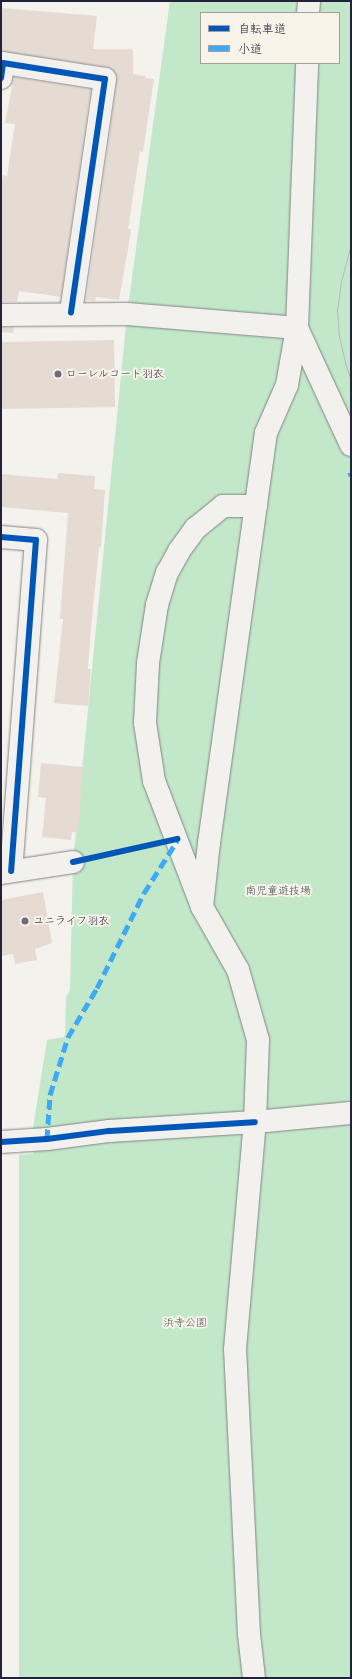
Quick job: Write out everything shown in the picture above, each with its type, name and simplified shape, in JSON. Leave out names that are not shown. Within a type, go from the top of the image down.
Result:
[{"type":"street","points":[[308,1],[308,12]]},
{"type":"street","points":[[1,78],[3,63],[105,79],[71,313]]},
{"type":"street","points":[[202,907],[209,843],[266,433],[286,385],[297,328],[307,64]]},
{"type":"street","points":[[1,315],[71,313],[127,314],[297,328]]},
{"type":"street","points":[[297,328],[351,445]]},
{"type":"street","points":[[254,1678],[250,1634],[235,1349],[255,1122],[258,1040],[238,970],[202,907],[154,781],[145,723],[148,663],[157,605],[167,573],[179,551],[196,528],[223,506],[256,506]]},
{"type":"street","points":[[1,537],[36,540],[6,872],[74,862]]},
{"type":"street","points":[[1,1142],[47,1139],[109,1131],[255,1122],[351,1113]]},
{"type":"path","points":[[74,862],[176,840]]},
{"type":"green space","name":"浜寺公園","points":[[170,1],[351,1],[351,1678],[19,1678],[19,1155],[33,1154],[32,1134],[47,1040],[64,1037],[65,1033],[66,997],[70,990],[73,862],[127,314]]},
{"type":"building","points":[[1,8],[97,16],[93,49],[133,49],[133,74],[154,79],[143,152],[140,151],[128,229],[131,229],[119,300],[96,297],[95,301],[86,300],[117,81],[116,74],[112,69],[107,67],[1,51]]},
{"type":"building","points":[[14,77],[91,89],[61,297],[19,291],[17,302],[1,302],[1,185],[3,175],[7,176],[15,124],[5,123]]},
{"type":"building","points":[[1,327],[14,327],[13,333],[1,332]]},
{"type":"building","name":"ローレルコート羽衣","points":[[114,340],[115,407],[2,409],[1,342]]},
{"type":"building","points":[[58,473],[95,476],[94,489],[105,490],[101,547],[99,547],[91,629],[88,669],[91,669],[88,706],[54,703],[63,619],[60,619],[68,513],[1,507],[1,474],[57,479]]},
{"type":"building","points":[[41,763],[83,767],[78,833],[72,832],[71,840],[42,837],[46,798],[38,797]]},
{"type":"building","name":"ユニライフ羽衣","points":[[43,892],[52,943],[35,949],[37,960],[15,964],[13,954],[1,956],[1,900]]},
{"type":"tram line","points":[[351,244],[341,282],[337,309],[339,336],[345,363],[351,380]]},
{"type":"marked path","points":[[350,472],[351,476]]},
{"type":"marked path","points":[[47,1139],[50,1095],[68,1037],[97,988],[144,893],[177,841]]},
{"type":"cycle path","points":[[1,78],[3,63],[105,79],[71,313]]},
{"type":"cycle path","points":[[1,537],[36,540],[11,871]]},
{"type":"cycle path","points":[[73,862],[177,839]]},
{"type":"cycle path","points":[[1,1142],[47,1139],[109,1131],[255,1122]]},
{"type":"place","name":"ローレルコート羽衣","points":[[58,374]]},
{"type":"place","name":"ユニライフ羽衣","points":[[25,921]]},
{"type":"park label","name":"南児童遊技場","points":[[278,891]]}]
